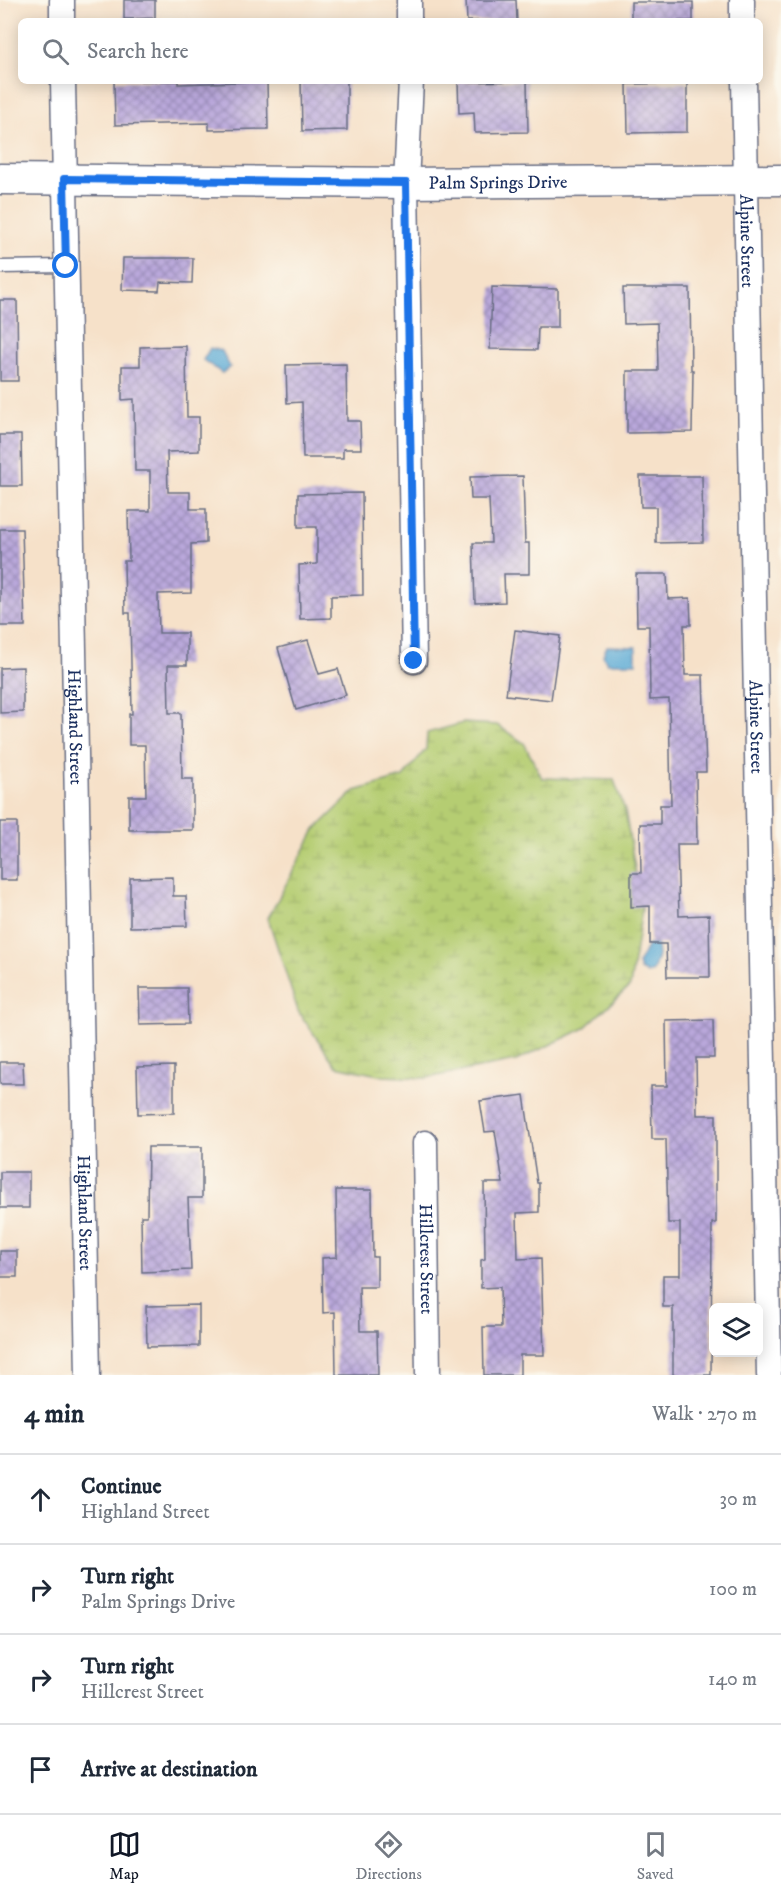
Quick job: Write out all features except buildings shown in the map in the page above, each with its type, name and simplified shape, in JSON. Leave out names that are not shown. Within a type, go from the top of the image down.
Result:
[{"type":"street","points":[[62,0],[62,18]]},
{"type":"street","points":[[409,0],[409,18]]},
{"type":"street","points":[[742,0],[742,18]]},
{"type":"street","name":"Highland Street","points":[[63,84],[88,1375]]},
{"type":"street","points":[[411,84],[406,183],[414,661]]},
{"type":"street","name":"Alpine Street","points":[[744,84],[769,1375]]},
{"type":"street","name":"Palm Springs Drive","points":[[0,179],[406,183],[781,180]]},
{"type":"street","name":"Hillcrest Street","points":[[425,1143],[428,1375]]},
{"type":"lane","points":[[0,267],[66,266]]},
{"type":"green space","points":[[463,723],[497,725],[524,743],[542,778],[614,780],[625,811],[642,909],[630,986],[583,1029],[516,1061],[426,1078],[383,1076],[336,1066],[298,1011],[268,918],[315,830],[355,791],[403,777],[426,749],[427,733]]},
{"type":"water","points":[[210,348],[222,351],[230,367],[222,373],[203,360]]},
{"type":"water","points":[[607,646],[636,647],[636,663],[607,663],[603,655]]},
{"type":"water","points":[[648,945],[657,945],[658,956],[653,971],[647,974],[640,970],[638,964]]},
{"type":"route","points":[[66,266],[64,179],[406,183],[414,661]]}]
